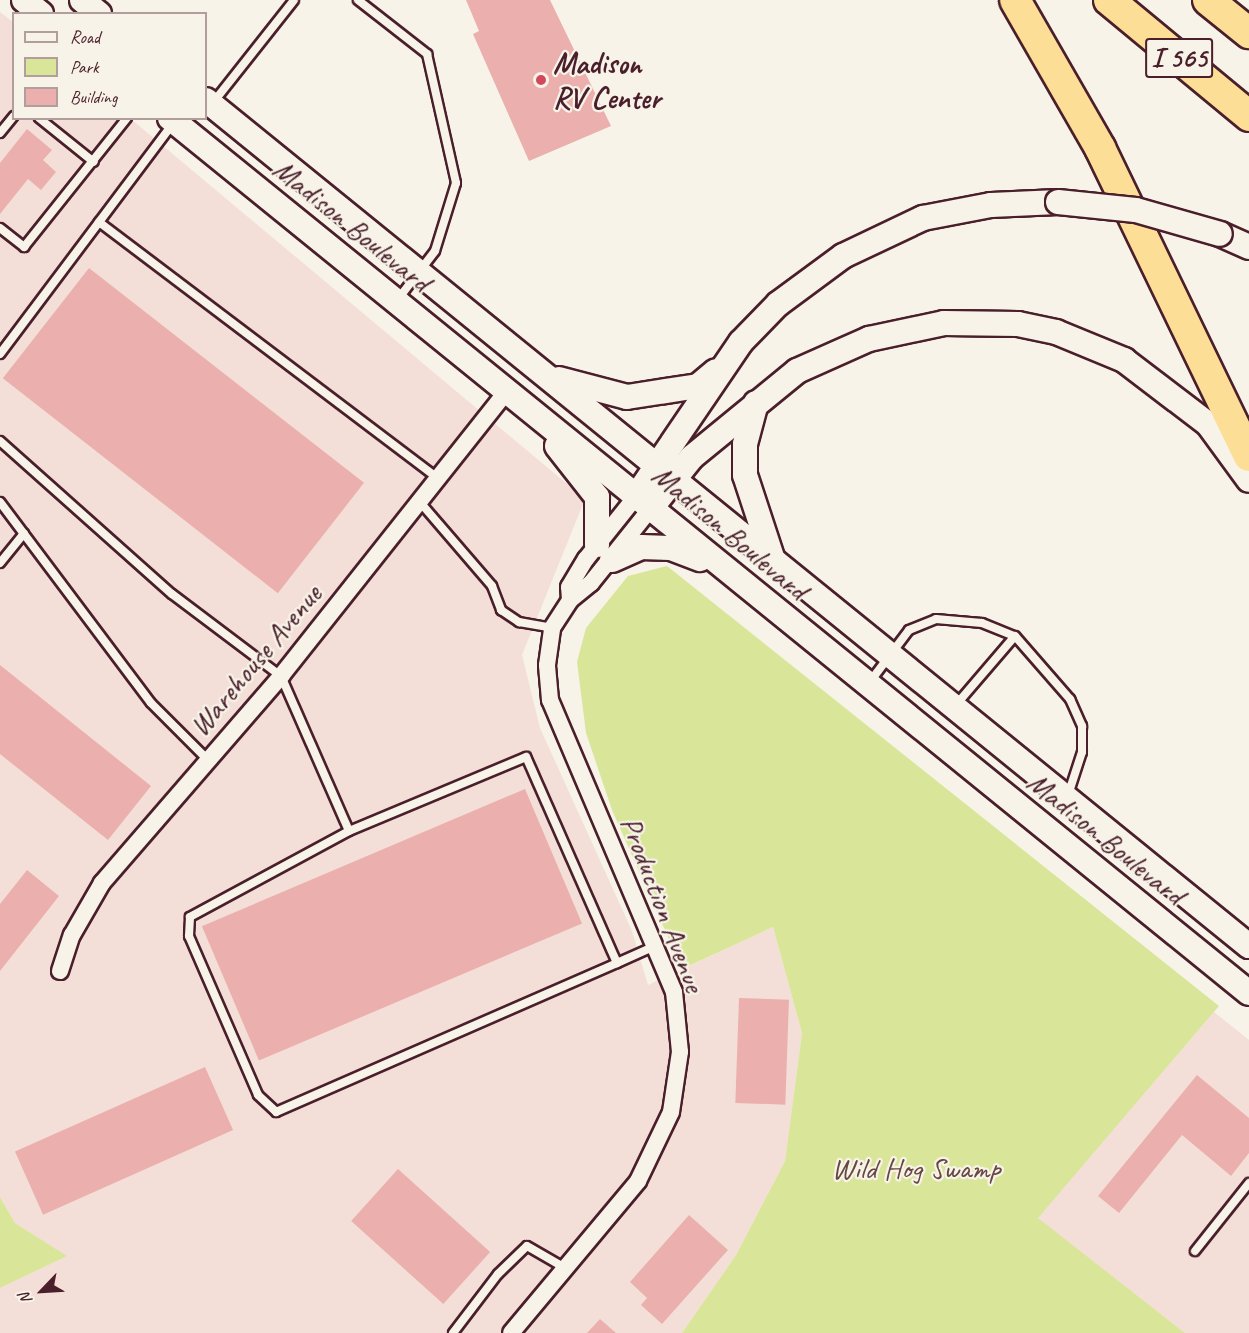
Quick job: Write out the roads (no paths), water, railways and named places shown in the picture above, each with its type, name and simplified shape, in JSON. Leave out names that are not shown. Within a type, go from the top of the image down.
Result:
[{"type":"highway","points":[[1015,0],[1100,148],[1249,456]]},
{"type":"highway","name":"I 565","points":[[1109,0],[1249,116]]},
{"type":"highway","name":"I 565","points":[[1208,0],[1249,33]]},
{"type":"main road","points":[[24,0],[39,12]]},
{"type":"main road","points":[[82,0],[97,12]]},
{"type":"main road","name":"Madison Boulevard","points":[[208,102],[1249,946]]},
{"type":"main road","name":"Madison Boulevard","points":[[174,120],[644,502],[719,566],[1249,993]]},
{"type":"main road","points":[[547,376],[627,398],[698,386],[722,366],[778,304],[869,241],[951,212],[1058,202],[1136,210],[1220,234],[1249,248]]},
{"type":"main road","points":[[665,472],[797,371],[869,339],[944,323],[1018,324],[1091,345],[1154,378],[1208,424],[1249,480]]},
{"type":"main road","points":[[644,502],[665,472],[722,366]]},
{"type":"main road","points":[[507,391],[589,482],[600,515],[604,552],[641,547],[671,548],[719,566]]},
{"type":"main road","points":[[756,403],[745,444],[745,475],[773,559]]},
{"type":"street","name":"Warehouse Avenue","points":[[60,971],[72,935],[102,883],[281,676],[507,391]]},
{"type":"street","name":"Production Avenue","points":[[511,1333],[567,1269],[638,1181],[671,1112],[679,1042],[674,992],[550,700],[547,665],[552,628],[570,600],[569,587],[604,552],[644,502]]},
{"type":"lane","points":[[208,102],[294,0]]},
{"type":"lane","points":[[358,0],[427,54],[456,183],[435,251],[396,302]]},
{"type":"lane","points":[[0,133],[12,118]]},
{"type":"lane","points":[[42,120],[94,162]]},
{"type":"lane","points":[[0,228],[24,247],[126,120]]},
{"type":"lane","points":[[0,354],[174,120]]},
{"type":"lane","points":[[99,222],[437,478]]},
{"type":"lane","points":[[0,441],[172,594],[281,676],[349,831]]},
{"type":"lane","points":[[418,501],[492,586],[501,610],[519,622],[552,628]]},
{"type":"lane","points":[[0,502],[151,703],[207,759]]},
{"type":"lane","points":[[0,563],[24,533]]},
{"type":"lane","points":[[867,686],[909,630],[936,619],[982,623],[1015,636],[1070,699],[1082,726],[1082,752],[1067,798]]},
{"type":"lane","points":[[954,707],[1015,636]]},
{"type":"lane","points":[[617,963],[526,757],[349,831],[190,917],[189,936],[258,1095],[276,1112],[617,963],[655,945]]},
{"type":"lane","points":[[1195,1251],[1249,1183]]},
{"type":"lane","points":[[453,1333],[498,1274],[527,1246],[567,1269]]},
{"type":"place","name":"Madison RV Center","points":[[541,80]]},
{"type":"park label","name":"Wild Hog Swamp","points":[[916,1168]]}]
